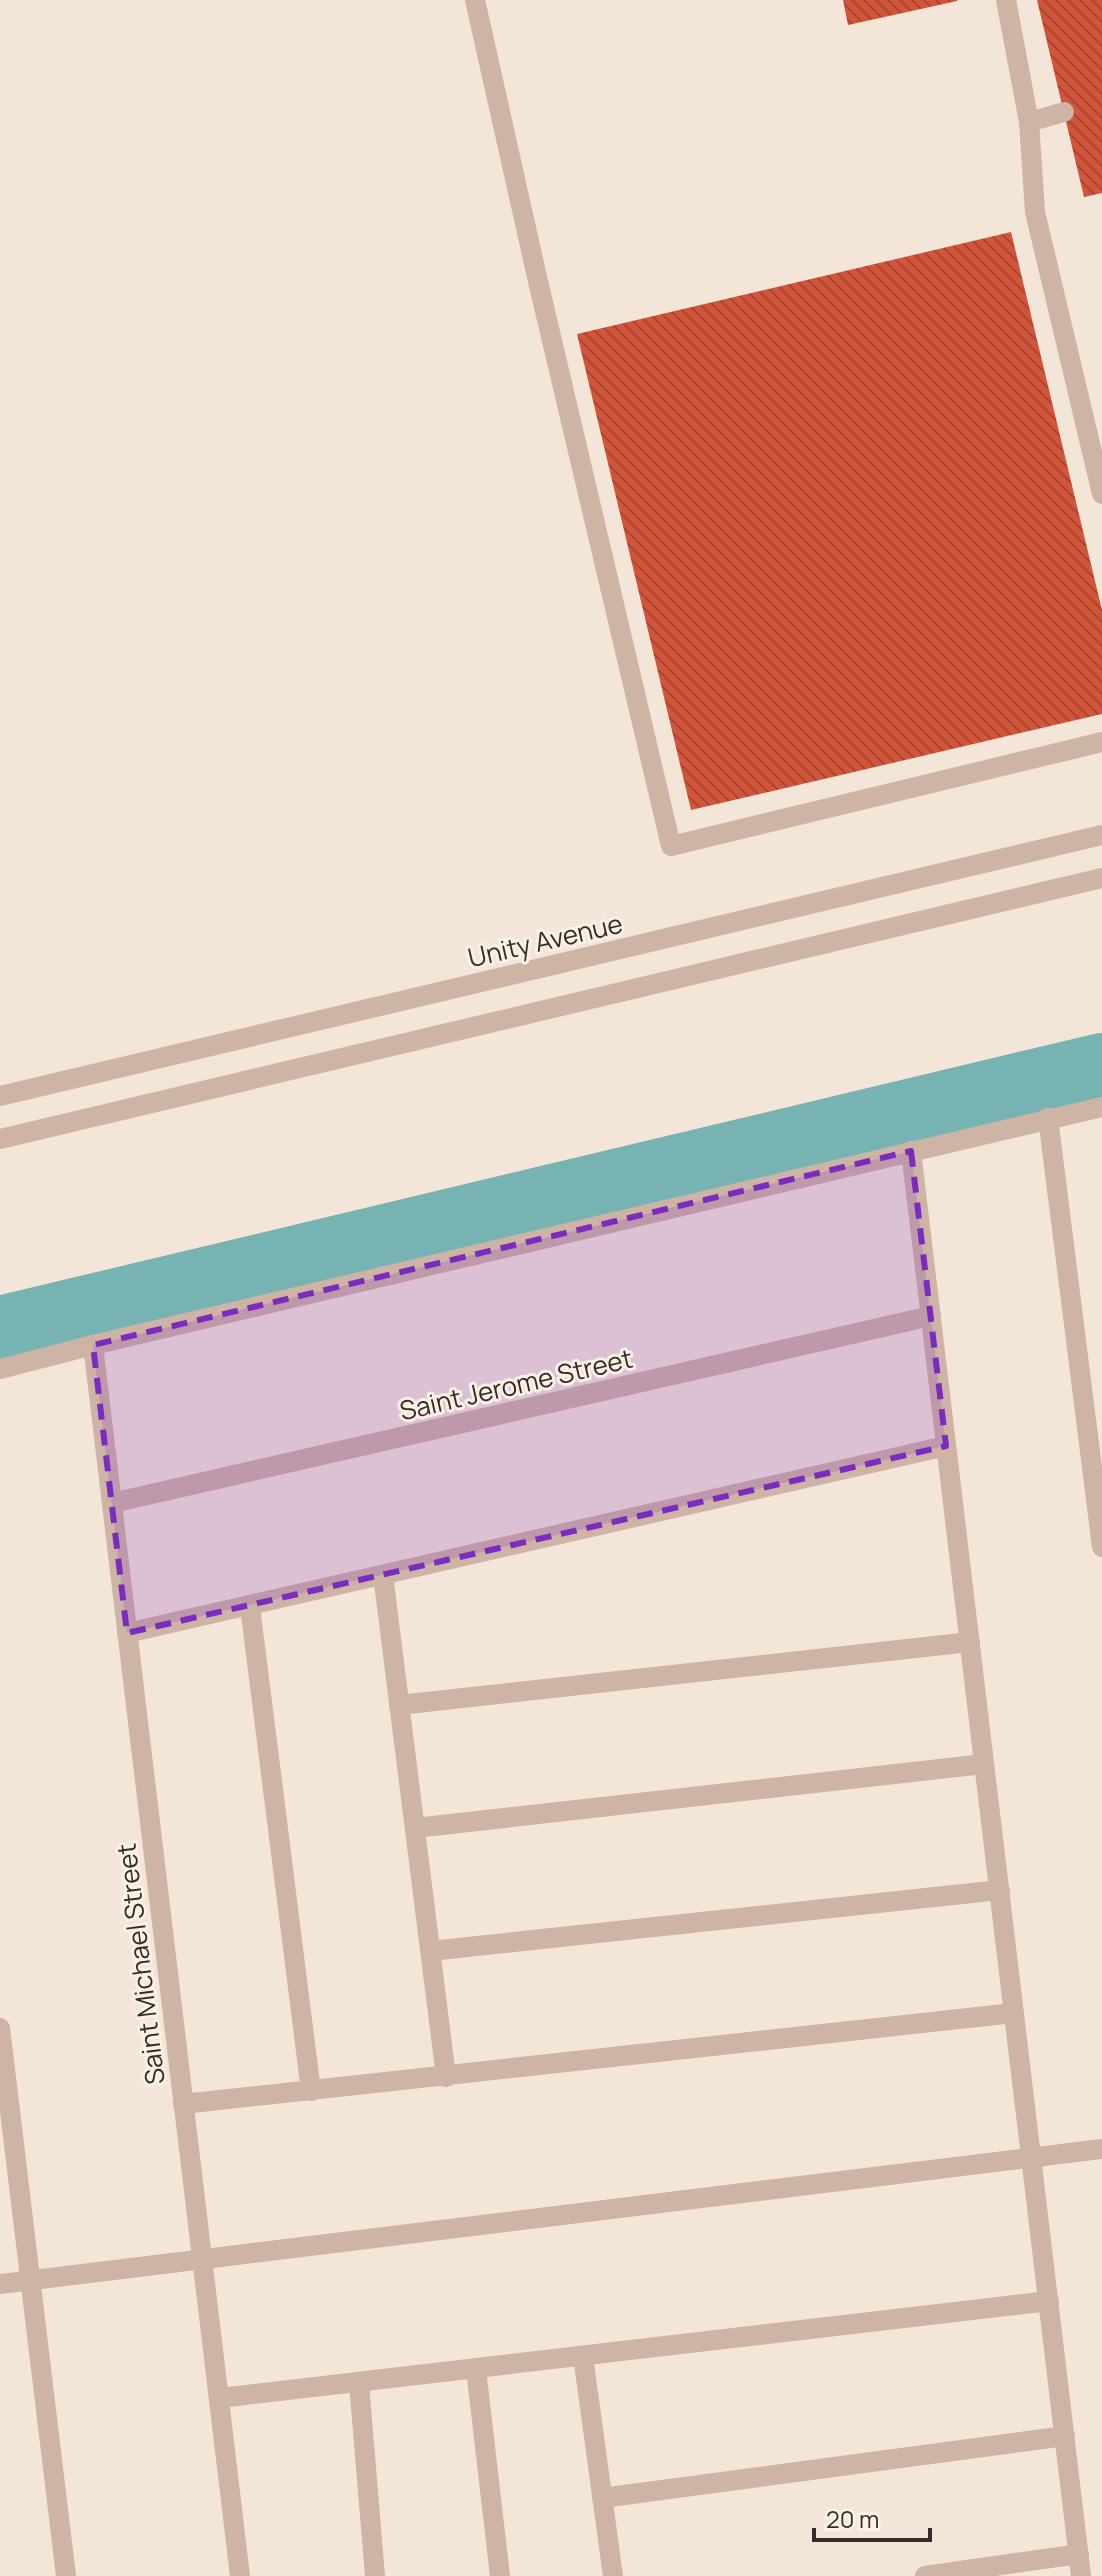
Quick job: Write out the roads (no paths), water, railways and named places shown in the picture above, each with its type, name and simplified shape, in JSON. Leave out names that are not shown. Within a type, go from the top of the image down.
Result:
[{"type":"street","points":[[475,0],[671,846],[1102,742]]},
{"type":"street","points":[[1006,0],[1029,122],[1035,212],[1102,494]]},
{"type":"street","points":[[1029,122],[1064,112]]},
{"type":"street","name":"Unity Avenue","points":[[0,1096],[1102,835]]},
{"type":"street","points":[[0,1139],[1102,878]]},
{"type":"street","points":[[0,1369],[1102,1107]]},
{"type":"street","points":[[1048,1118],[1102,1547]]},
{"type":"street","points":[[911,1151],[1081,2576]]},
{"type":"street","name":"Saint Jerome Street","points":[[112,1503],[931,1316]]},
{"type":"street","name":"Saint Michael Street","points":[[93,1345],[240,2576]]},
{"type":"street","points":[[127,1633],[946,1446]]},
{"type":"street","points":[[383,1575],[446,2077]]},
{"type":"street","points":[[250,1607],[311,2091]]},
{"type":"street","points":[[399,1705],[970,1642]]},
{"type":"street","points":[[415,1828],[984,1764]]},
{"type":"street","points":[[430,1951],[1000,1890]]},
{"type":"street","points":[[183,2104],[1014,2013]]},
{"type":"street","points":[[0,2028],[66,2576]]},
{"type":"street","points":[[0,2284],[1102,2149]]},
{"type":"street","points":[[220,2398],[1049,2301]]},
{"type":"street","points":[[583,2356],[613,2576]]},
{"type":"street","points":[[476,2369],[500,2576]]},
{"type":"street","points":[[359,2383],[375,2576]]},
{"type":"street","points":[[602,2498],[1065,2436]]},
{"type":"street","points":[[925,2576],[1079,2554]]},
{"type":"waterway","points":[[0,1331],[1102,1068]]}]
